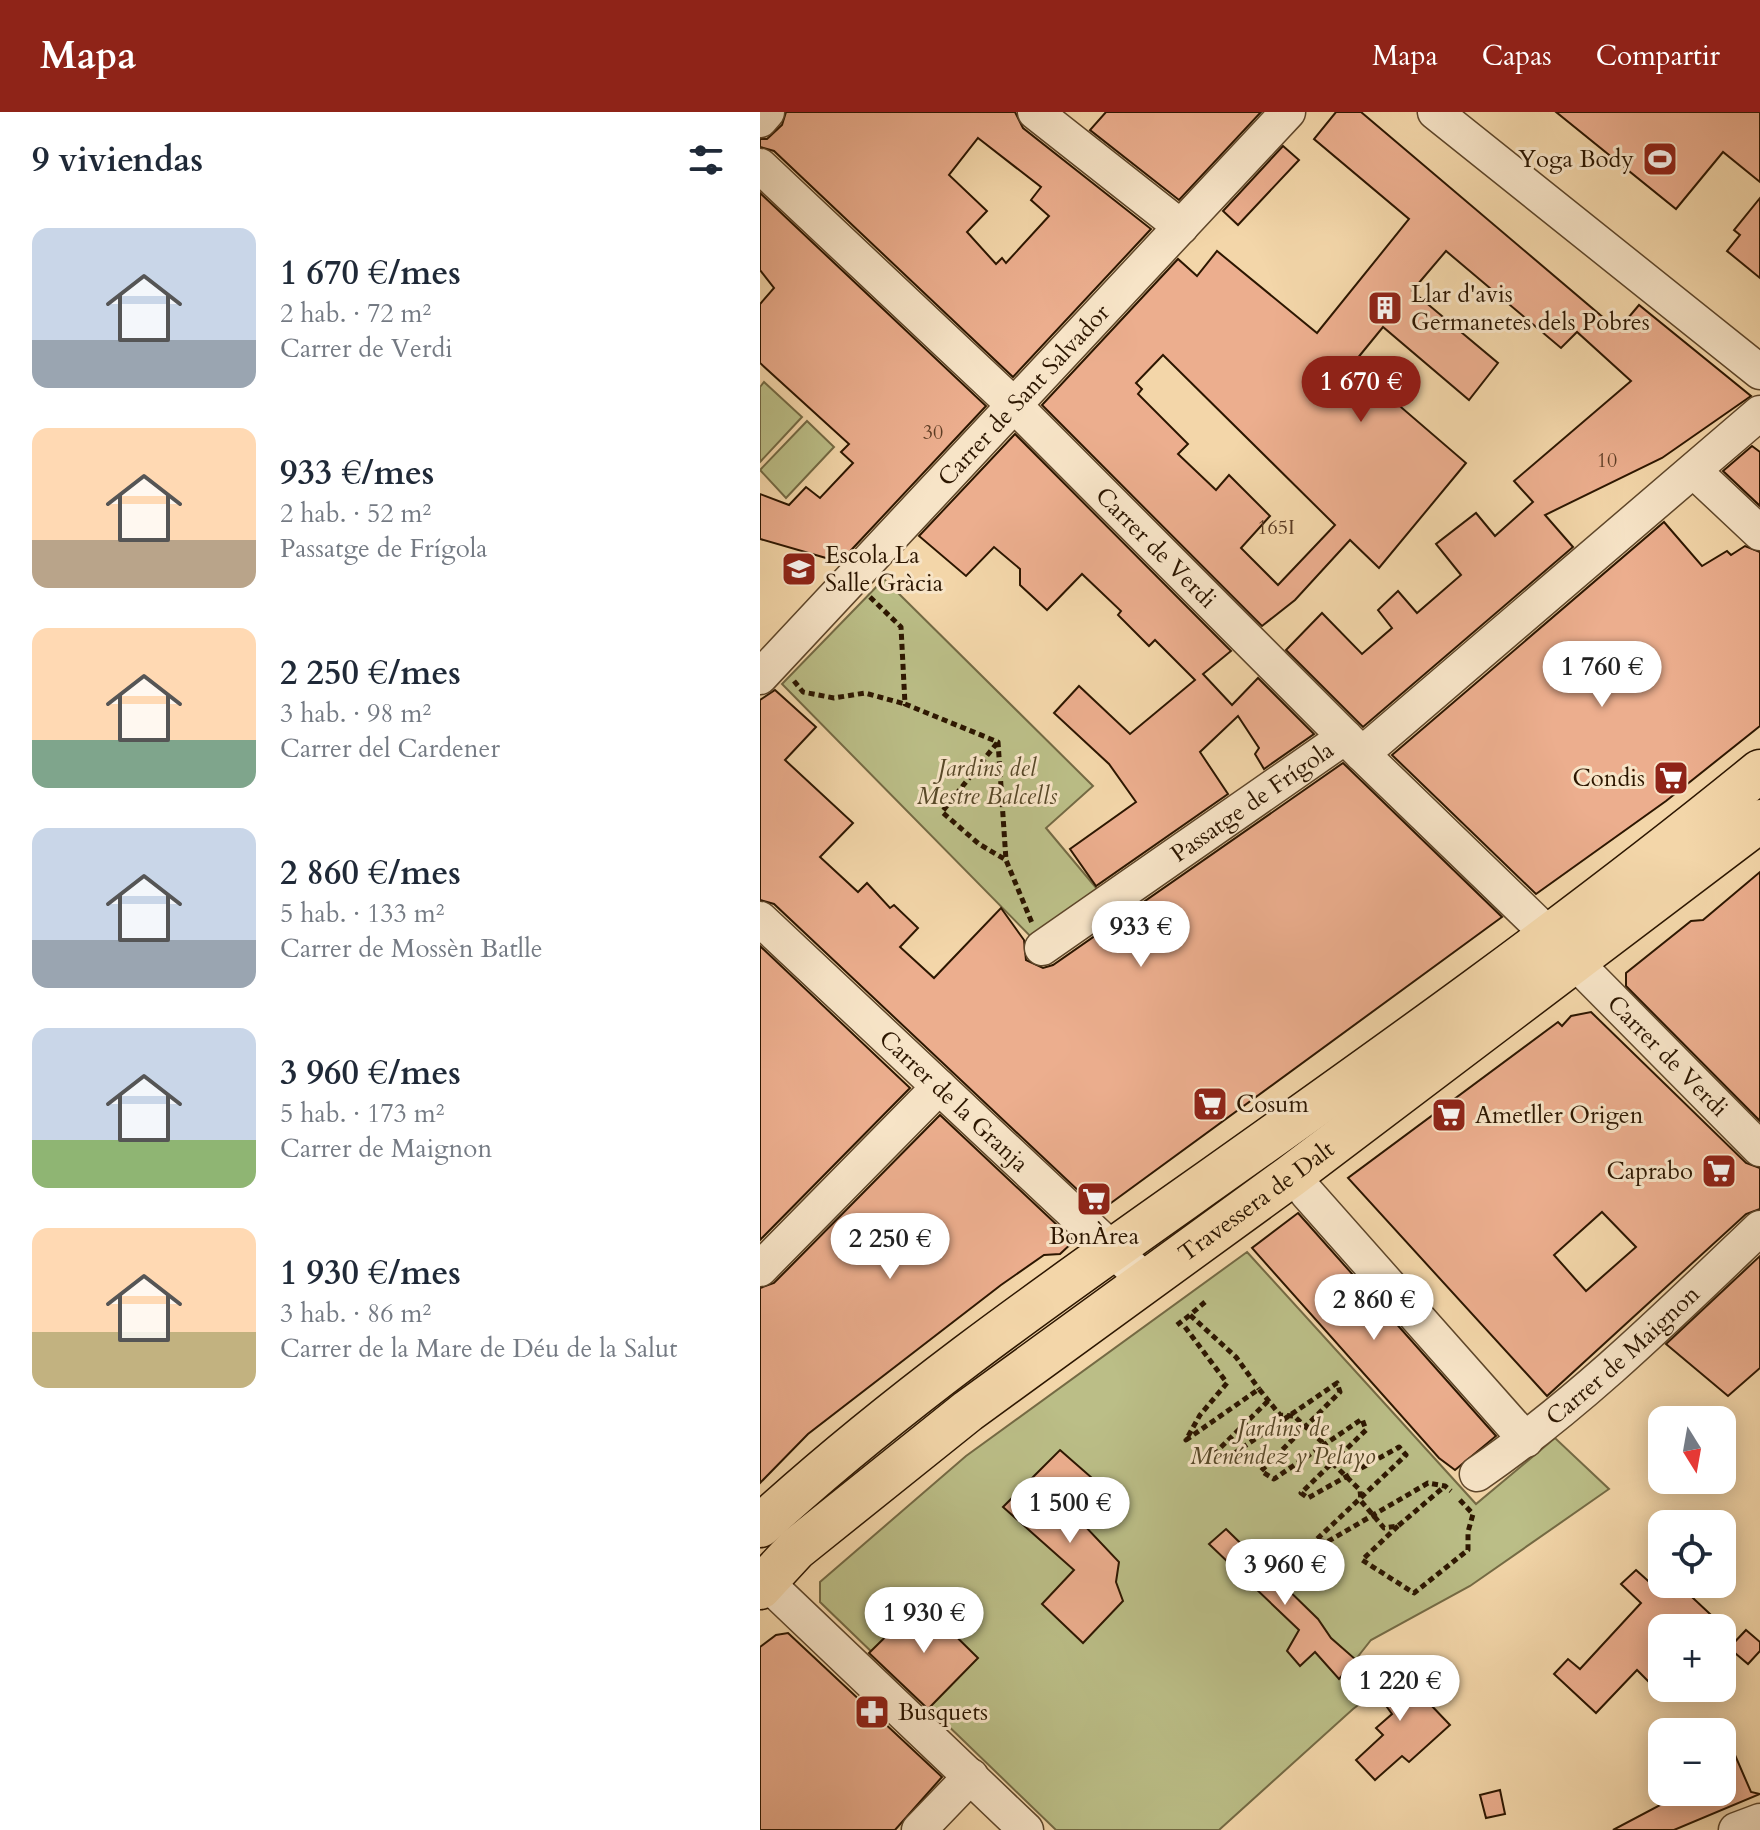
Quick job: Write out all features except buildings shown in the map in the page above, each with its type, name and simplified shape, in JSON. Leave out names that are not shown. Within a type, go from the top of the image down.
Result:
[{"type":"main road","name":"Travessera de Dalt","points":[[762,1582],[796,1549],[945,1429],[1147,1282],[1562,948],[1760,771]]},
{"type":"main road","name":"Travessera de Dalt","points":[[760,1526],[894,1410],[1110,1251],[1562,948],[1760,821]]},
{"type":"street","points":[[760,120],[767,112]]},
{"type":"street","points":[[1035,112],[1181,227]]},
{"type":"street","name":"Carrer de Sant Salvador","points":[[774,676],[1015,406],[1288,112]]},
{"type":"street","points":[[1435,112],[1760,372]]},
{"type":"street","name":"Carrer de Verdi","points":[[760,166],[1015,406],[1353,746],[1562,948],[1760,1149]]},
{"type":"street","name":"Passatge de Frígola","points":[[1042,948],[1353,746],[1695,472],[1760,413]]},
{"type":"street","points":[[1695,472],[1760,533]]},
{"type":"street","name":"Carrer de la Granja","points":[[760,919],[1110,1251],[1147,1282]]},
{"type":"street","points":[[760,1269],[939,1087]]},
{"type":"street","points":[[1307,1193],[1526,1440]]},
{"type":"street","name":"Carrer de Maignon","points":[[1477,1474],[1526,1440],[1615,1367],[1760,1228]]},
{"type":"street","points":[[762,1582],[1026,1830]]},
{"type":"street","points":[[919,1830],[971,1776]]},
{"type":"street","points":[[1736,1830],[1760,1821]]},
{"type":"path","points":[[859,590],[901,627],[905,704]]},
{"type":"path","points":[[774,676],[803,692],[834,698],[865,693],[905,704],[998,742]]},
{"type":"path","points":[[998,742],[1006,860],[1042,948]]},
{"type":"path","points":[[998,742],[942,812],[979,844],[1006,860]]},
{"type":"path","points":[[1177,1325],[1205,1302]]},
{"type":"path","points":[[1190,1315],[1217,1343],[1236,1357],[1280,1415],[1294,1416],[1305,1425],[1331,1462],[1360,1490],[1361,1497],[1384,1528],[1398,1526]]},
{"type":"path","points":[[1185,1327],[1227,1383],[1200,1415],[1186,1440],[1259,1389]]},
{"type":"path","points":[[1268,1401],[1214,1454],[1223,1461],[1337,1383],[1340,1392],[1261,1471],[1274,1479],[1362,1419],[1366,1430],[1301,1493],[1308,1498],[1399,1447],[1406,1455],[1316,1540],[1327,1542],[1428,1483],[1445,1486],[1473,1514],[1468,1532],[1468,1550],[1414,1593],[1362,1560],[1445,1486],[1477,1474]]},
{"type":"green space","points":[[764,382],[802,417],[760,462],[760,387]]},
{"type":"green space","points":[[807,421],[834,447],[786,498],[760,470]]},
{"type":"green space","name":"Jardins del Mestre Balcells","points":[[884,579],[1093,786],[1046,828],[1108,902],[1042,948],[782,684]]},
{"type":"green space","name":"Jardins de Menéndez y Pelayo","points":[[1247,1252],[1476,1504],[1555,1438],[1609,1489],[1470,1586],[1371,1640],[1356,1659],[1389,1682],[1353,1709],[1219,1830],[1056,1830],[820,1602],[820,1582],[966,1456]]},
{"type":"place","name":"Yoga Body","points":[[1660,159]]},
{"type":"place","name":"Llar d'avis Germanetes dels Pobres","points":[[1385,308]]},
{"type":"place","name":"Escola La Salle Gràcia","points":[[799,569]]},
{"type":"place","name":"Condis","points":[[1671,778]]},
{"type":"place","name":"Cosum","points":[[1210,1104]]},
{"type":"place","name":"Ametller Origen","points":[[1449,1115]]},
{"type":"place","name":"Caprabo","points":[[1719,1171]]},
{"type":"place","name":"BonÀrea","points":[[1094,1199]]},
{"type":"place","name":"Busquets","points":[[872,1712]]}]
